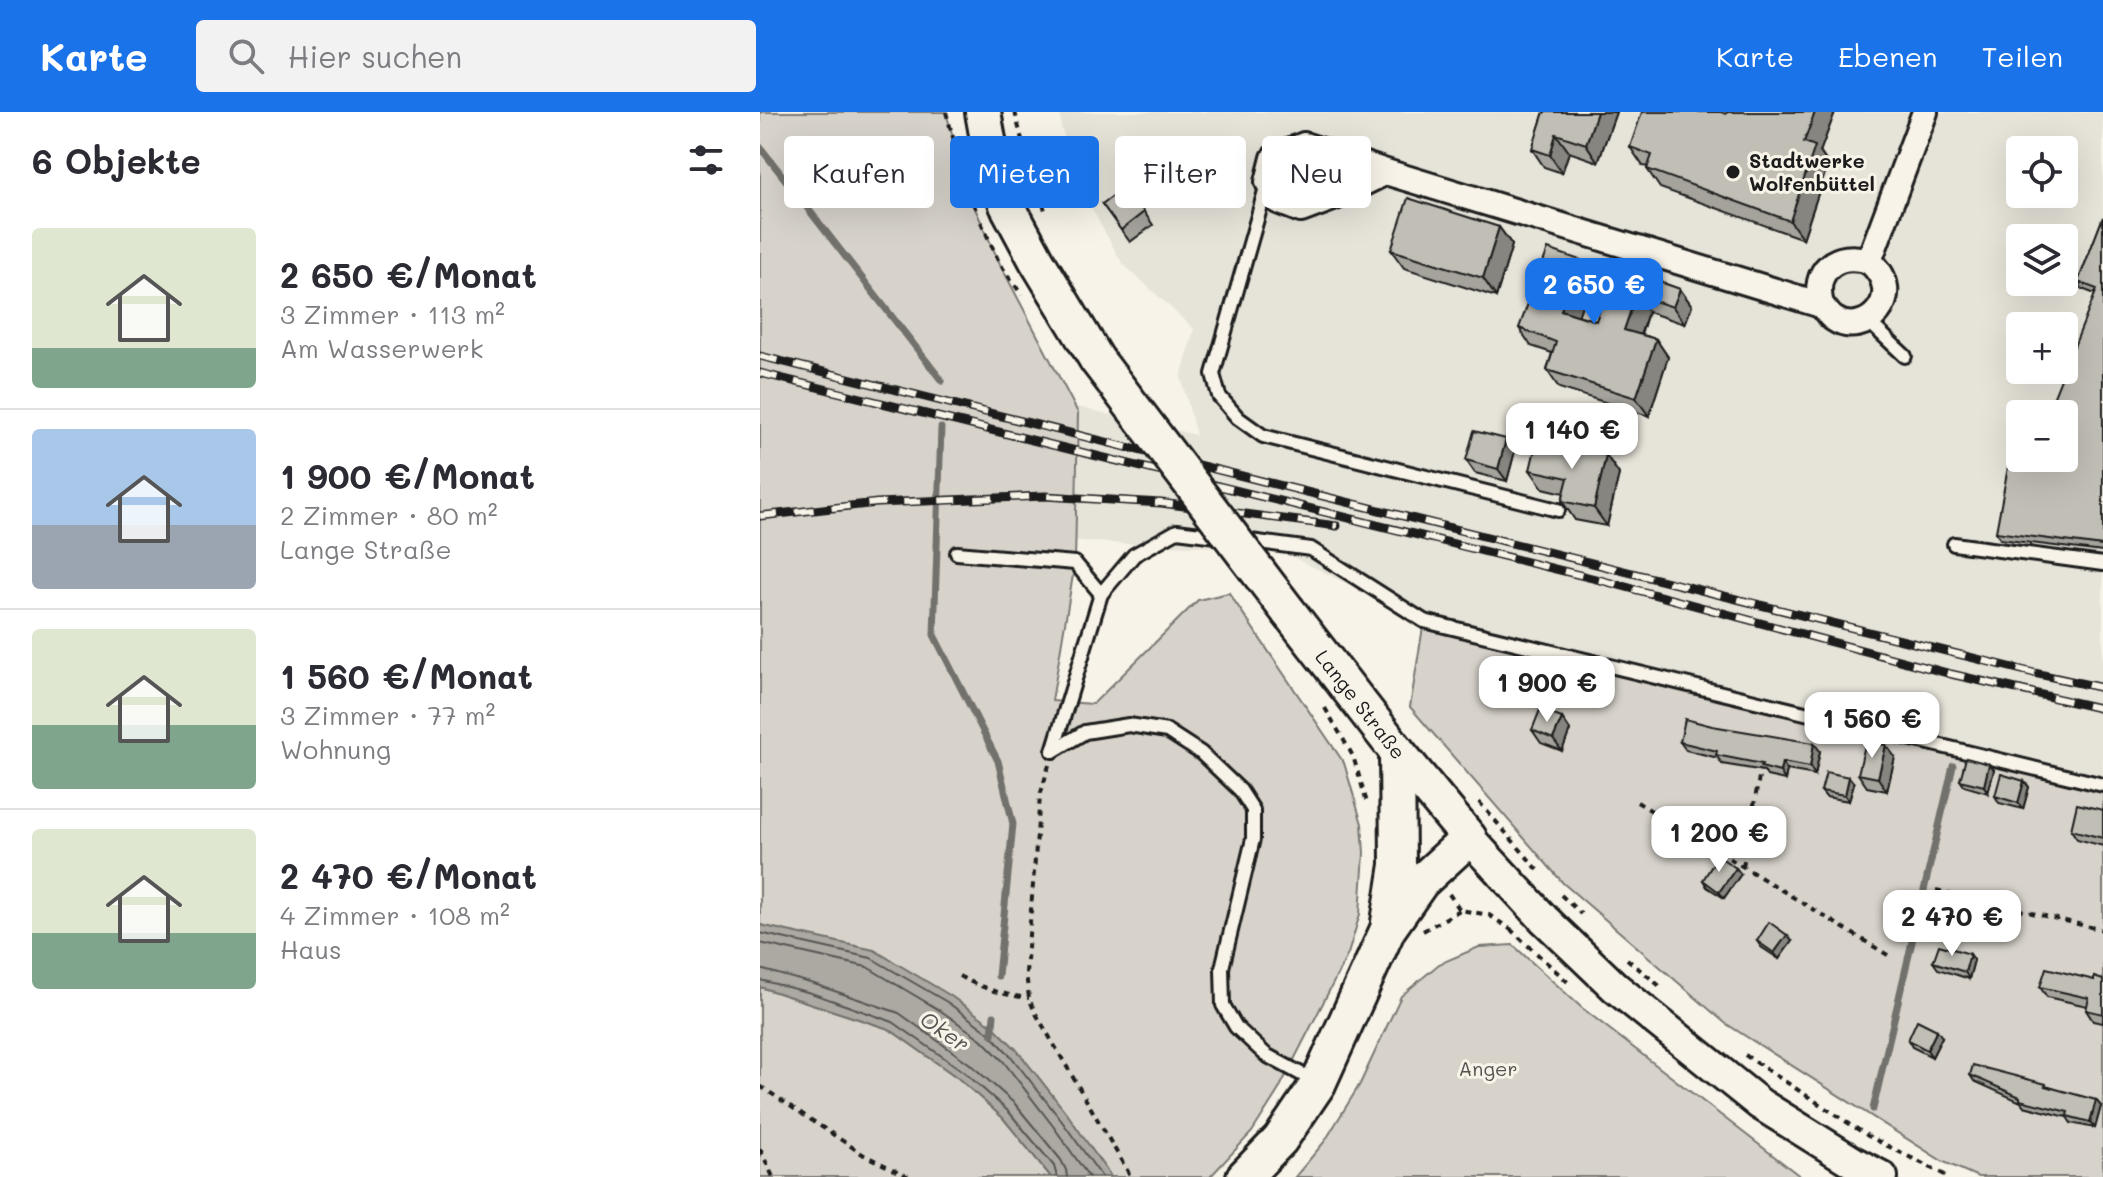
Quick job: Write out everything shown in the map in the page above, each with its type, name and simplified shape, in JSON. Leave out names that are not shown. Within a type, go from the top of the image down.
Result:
[{"type":"main road","name":"Lange Straße","points":[[983,112],[1007,205],[1097,360],[1288,611],[1469,838]]},
{"type":"main road","points":[[1388,929],[1398,865],[1397,751]]},
{"type":"main road","points":[[1244,1177],[1280,1140],[1318,1084],[1388,929],[1421,882],[1469,838]]},
{"type":"street","points":[[1869,261],[1925,112]]},
{"type":"street","points":[[1371,167],[1821,305]]},
{"type":"street","points":[[1371,179],[1386,172]]},
{"type":"street","points":[[1856,257],[1869,261],[1885,281],[1883,305],[1868,321],[1851,325],[1835,320],[1821,305],[1818,294],[1822,276],[1831,264],[1844,258],[1856,257]]},
{"type":"street","name":"Lange Straße","points":[[1469,838],[1532,906],[1616,988],[1760,1104],[1882,1177]]},
{"type":"lane","points":[[1262,203],[1213,374],[1219,396],[1238,418],[1263,436],[1558,510]]},
{"type":"lane","points":[[1868,321],[1905,356]]},
{"type":"lane","points":[[1053,751],[1101,594],[1134,555],[1177,531],[1311,549],[1424,621],[2103,785]]},
{"type":"lane","points":[[1954,544],[2103,564]]},
{"type":"lane","points":[[957,553],[1075,563],[1101,594]]},
{"type":"lane","points":[[1053,751],[1085,732],[1129,725],[1167,731],[1201,753],[1240,790],[1253,810],[1253,839],[1222,968],[1223,1005],[1236,1027],[1266,1055],[1318,1084]]},
{"type":"path","points":[[1015,112],[1028,164],[1049,219]]},
{"type":"path","points":[[1318,697],[1353,756],[1369,811]]},
{"type":"path","points":[[1053,751],[1040,796],[1026,973],[1029,998],[1131,1177]]},
{"type":"path","points":[[1743,866],[1762,764]]},
{"type":"path","points":[[1637,802],[1891,957]]},
{"type":"path","points":[[1433,870],[1460,910],[1489,915],[1510,929],[1551,885],[1583,916]]},
{"type":"path","points":[[1936,890],[2103,930]]},
{"type":"path","points":[[1625,957],[1661,987]]},
{"type":"path","points":[[959,976],[984,989],[1029,998]]},
{"type":"path","points":[[1734,1047],[1868,1136],[1949,1177]]},
{"type":"path","points":[[760,1086],[864,1155],[909,1177]]},
{"type":"path","points":[[760,1149],[773,1177]]},
{"type":"shaded area","points":[[1060,112],[2103,112],[2103,785],[1424,621],[1276,549],[1108,543],[867,525],[1030,396],[1196,435],[1181,377],[1194,329],[1122,263],[1091,208],[1099,208],[1099,136],[1064,136]]},
{"type":"green space","points":[[760,112],[946,112],[953,136],[950,136],[950,208],[975,208],[1000,264],[1078,413],[1075,563],[1052,701],[1093,704],[1198,600],[1229,593],[1344,763],[1362,824],[1364,853],[1360,914],[1348,954],[1278,1091],[1252,1132],[1210,1177],[1111,1177],[1040,1080],[993,1026],[802,935],[760,925]]},
{"type":"green space","points":[[1424,621],[2103,784],[2103,1177],[1978,1177],[1942,1161],[1725,1023],[1563,883],[1410,707]]},
{"type":"green space","name":"Anger","points":[[1513,945],[1582,1008],[1801,1177],[1295,1177],[1325,1141],[1360,1084],[1401,996],[1439,964],[1479,947]]},
{"type":"green space","points":[[760,987],[889,1029],[958,1078],[1003,1118],[1051,1177],[760,1177]]},
{"type":"water","name":"Oker","points":[[760,925],[874,950],[951,996],[993,1026],[1016,1049],[1068,1115],[1111,1177],[1051,1177],[1003,1118],[958,1078],[889,1029],[760,987]]},
{"type":"building","points":[[1544,112],[1597,112],[1586,144],[1556,134],[1550,155],[1532,149]]},
{"type":"building","name":"Stadtwerke Wolfenbüttel","points":[[1642,112],[1815,112],[1804,142],[1815,146],[1790,221],[1647,169],[1652,155],[1630,147]]},
{"type":"building","points":[[1115,194],[1115,208],[1141,208],[1144,212],[1121,230],[1102,204]]},
{"type":"building","points":[[1408,198],[1499,227],[1483,278],[1391,250]]},
{"type":"building","points":[[2103,217],[2103,546],[1996,532],[2007,472],[2078,472],[2078,400],[2053,400],[2059,384],[2078,384],[2078,336],[2097,289],[2078,282]]},
{"type":"building","points":[[1548,249],[1580,260],[1561,310],[1596,321],[1615,266],[1680,289],[1673,307],[1636,295],[1624,330],[1656,339],[1636,398],[1547,370],[1556,342],[1519,328]]},
{"type":"building","points":[[1474,431],[1506,439],[1498,469],[1466,460]]},
{"type":"building","points":[[1537,441],[1606,455],[1594,508],[1562,501],[1568,478],[1530,470]]},
{"type":"building","points":[[1540,710],[1562,718],[1553,739],[1532,730]]},
{"type":"building","points":[[1685,719],[1814,743],[1810,767],[1782,762],[1780,772],[1761,767],[1762,764],[1716,755],[1717,751],[1680,742]]},
{"type":"building","points":[[1866,741],[1886,745],[1878,778],[1858,774]]},
{"type":"building","points":[[1966,758],[1989,764],[1984,786],[1960,780]]},
{"type":"building","points":[[1826,772],[1849,777],[1845,795],[1821,791]]},
{"type":"building","points":[[2001,774],[2024,781],[2018,803],[1995,796]]},
{"type":"building","points":[[2077,804],[2103,810],[2103,838],[2071,830]]},
{"type":"building","points":[[1718,856],[1736,868],[1719,892],[1703,880]]},
{"type":"building","points":[[1769,922],[1787,935],[1774,953],[1757,941]]},
{"type":"building","points":[[1939,945],[1970,954],[1965,972],[1933,962]]},
{"type":"building","points":[[2046,968],[2103,980],[2103,1014],[2086,1010],[2089,998],[2040,987]]},
{"type":"building","points":[[1917,1020],[1937,1030],[1927,1050],[1908,1040]]},
{"type":"building","points":[[1973,1065],[2096,1100],[2090,1122],[2067,1116],[2068,1112],[2020,1100],[2020,1097],[1970,1075]]},
{"type":"waterway","points":[[760,147],[942,381]]},
{"type":"waterway","points":[[941,428],[934,635],[998,761],[1013,824],[998,976]]},
{"type":"waterway","points":[[1873,1109],[1953,766]]},
{"type":"waterway","points":[[992,1034],[994,1016]]},
{"type":"railway","points":[[760,356],[2103,688]]},
{"type":"railway","points":[[760,373],[1600,580],[1951,674],[2103,709]]},
{"type":"railway","points":[[760,516],[877,503],[1045,496],[1161,503],[1337,526]]},
{"type":"place","name":"Stadtwerke Wolfenbüttel","points":[[1733,172]]}]
